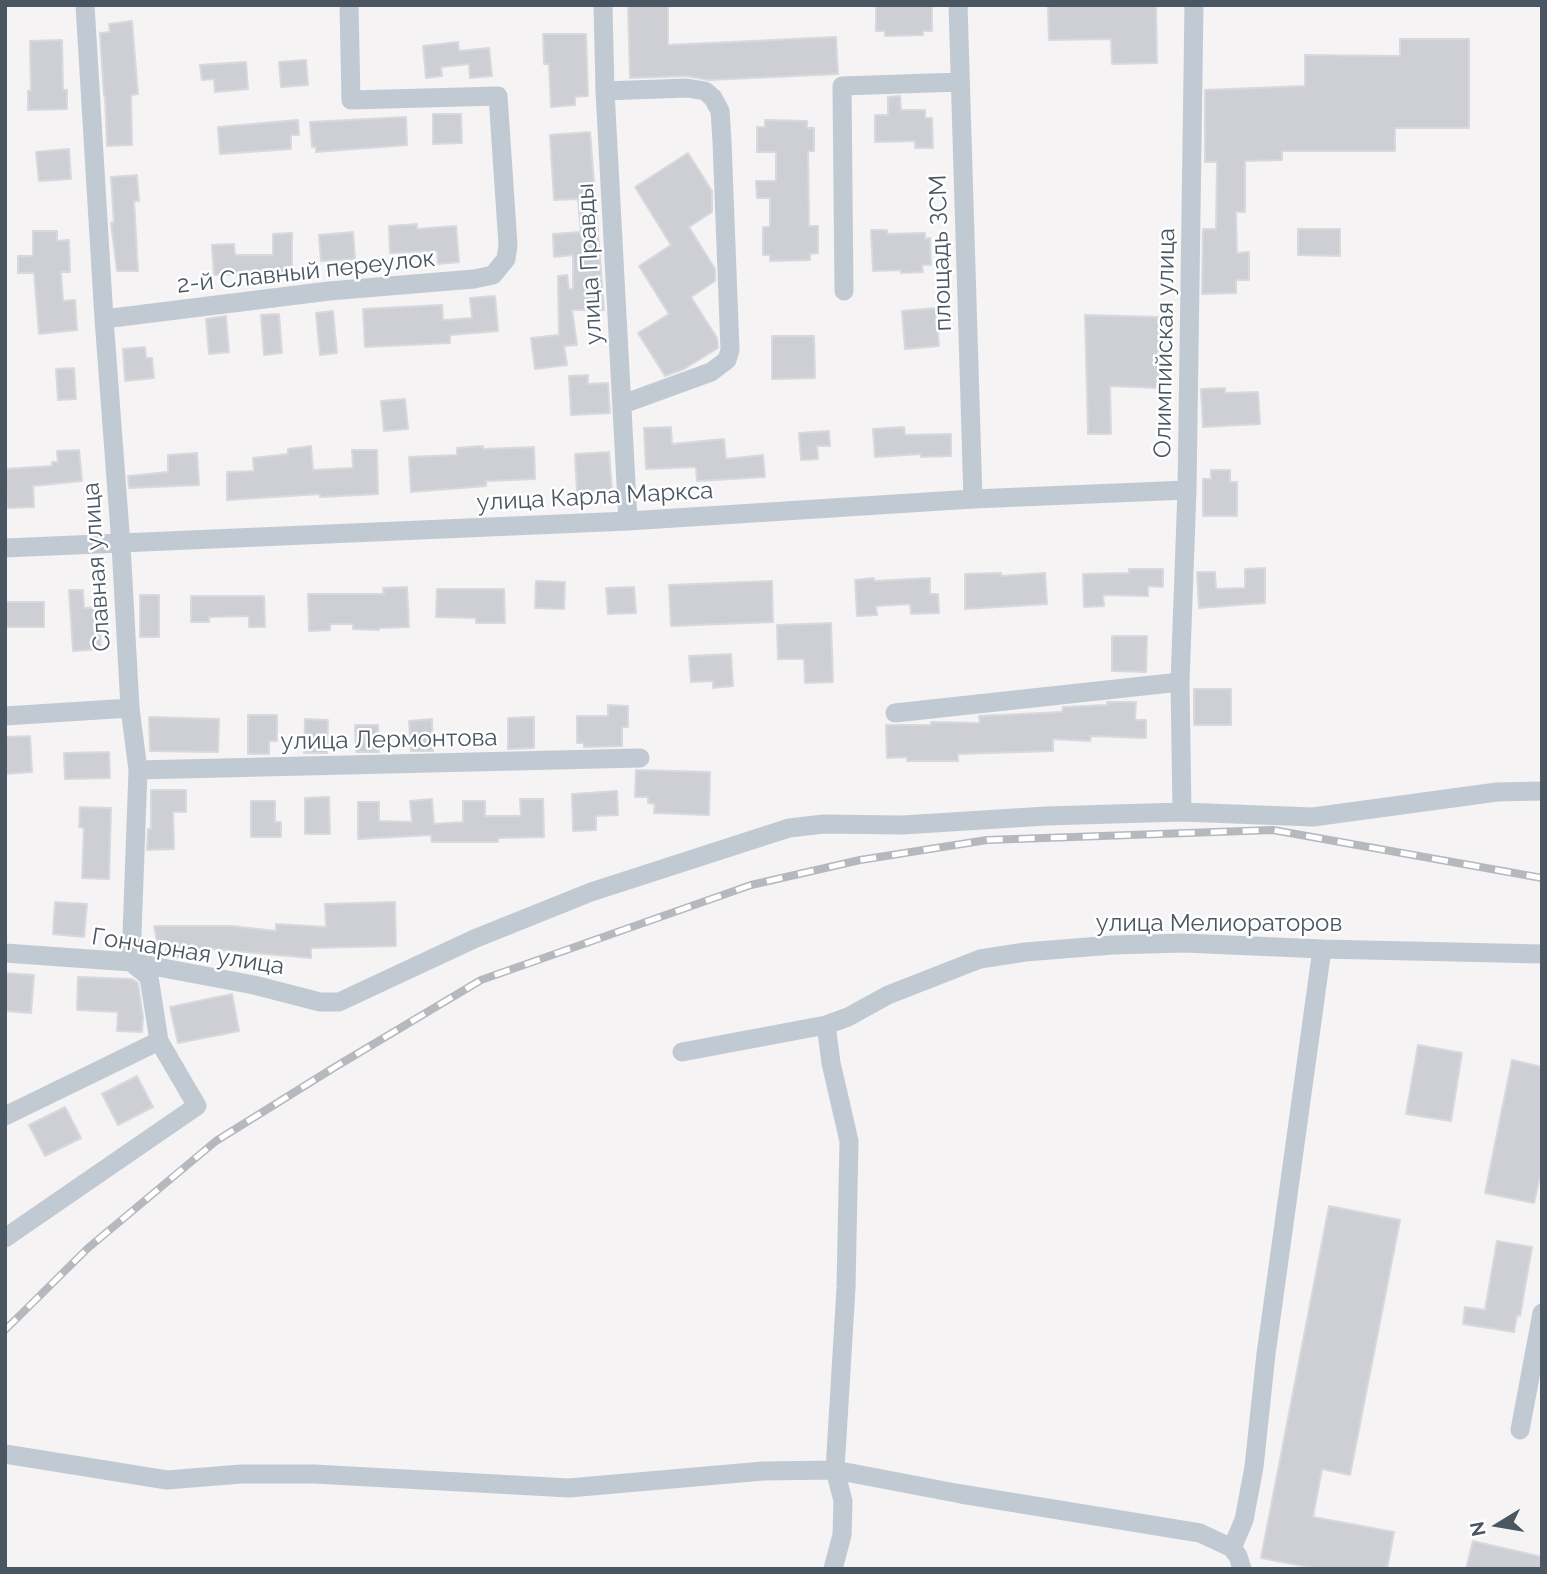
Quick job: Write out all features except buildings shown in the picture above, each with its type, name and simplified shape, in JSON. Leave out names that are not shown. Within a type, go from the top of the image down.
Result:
[{"type":"street","name":"Славная улица","points":[[85,5],[130,708],[138,770],[131,962]]},
{"type":"street","name":"2-й Славный переулок","points":[[104,319],[329,291],[474,279],[493,275],[506,259],[508,246],[498,96],[351,100],[349,5]]},
{"type":"street","name":"улица Правды","points":[[603,5],[605,91],[628,521]]},
{"type":"street","name":"площадь ЗСМ","points":[[958,5],[973,499]]},
{"type":"street","name":"Олимпийская улица","points":[[1182,812],[1180,682],[1187,490],[1194,5]]},
{"type":"street","points":[[844,291],[842,86],[960,82]]},
{"type":"street","points":[[605,91],[687,88],[705,91],[713,98],[720,111],[722,141],[730,350],[727,360],[711,372],[623,404]]},
{"type":"street","name":"улица Карла Маркса","points":[[5,548],[628,521],[973,499],[1187,490]]},
{"type":"street","points":[[895,713],[1180,682]]},
{"type":"street","points":[[5,716],[130,708]]},
{"type":"street","name":"улица Лермонтова","points":[[138,770],[640,758]]},
{"type":"street","points":[[1182,812],[1313,817],[1497,792],[1542,791]]},
{"type":"street","name":"Гончарная улица","points":[[5,953],[131,962],[254,985],[320,1002],[339,1002],[474,939],[592,892],[789,828],[824,824],[903,825],[1045,816],[1182,812]]},
{"type":"street","name":"улица Мелиораторов","points":[[682,1052],[826,1025],[848,1017],[888,995],[980,959],[1025,952],[1184,943],[1542,954]]},
{"type":"street","points":[[1232,1548],[1244,1520],[1254,1467],[1268,1340],[1322,949]]},
{"type":"street","points":[[5,1238],[197,1106],[159,1041],[149,977],[131,962]]},
{"type":"street","points":[[826,1025],[831,1063],[849,1142],[846,1288],[835,1470],[843,1500],[842,1535],[833,1569]]},
{"type":"street","points":[[5,1116],[159,1041]]},
{"type":"street","points":[[1520,1430],[1542,1313]]},
{"type":"street","points":[[5,1454],[167,1480],[241,1474],[314,1474],[569,1488],[763,1471],[835,1470],[961,1494],[1200,1533],[1232,1548],[1242,1569]]},
{"type":"railway","points":[[5,1330],[88,1248],[216,1141],[335,1067],[481,980],[751,885],[860,860],[987,840],[1273,830],[1542,878]]}]
